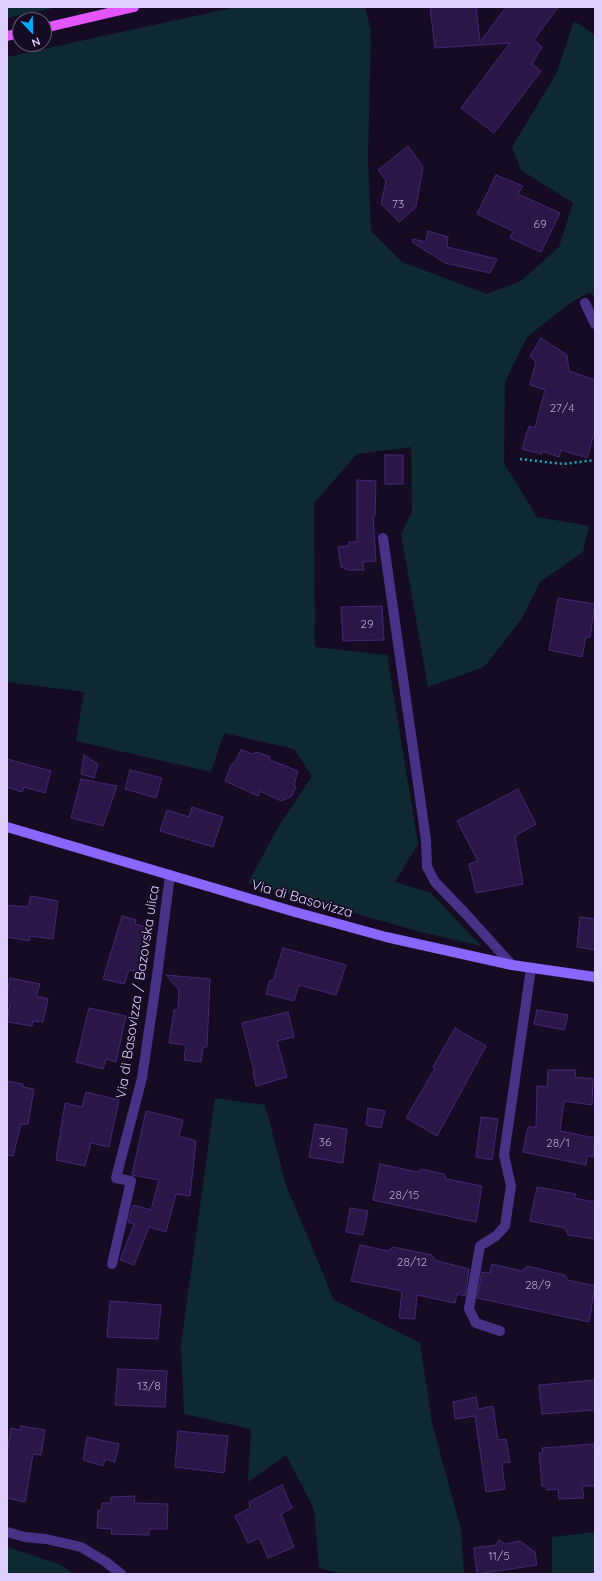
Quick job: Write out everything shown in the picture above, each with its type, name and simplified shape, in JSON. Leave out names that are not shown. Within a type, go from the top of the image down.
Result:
[{"type":"main road","points":[[52,26],[134,7]]},
{"type":"main road","name":"Via di Basovizza","points":[[7,827],[386,937],[512,965],[595,977]]},
{"type":"street","points":[[585,302],[595,324]]},
{"type":"street","points":[[383,538],[426,840],[427,867],[434,882],[464,912],[512,965]]},
{"type":"street","name":"Via di Basovizza / Bazovska ulica","points":[[112,1264],[131,1181],[116,1178],[142,1078],[170,875]]},
{"type":"street","points":[[500,1331],[476,1322],[469,1309],[480,1246],[496,1236],[505,1226],[510,1186],[504,1155],[531,968]]},
{"type":"street","points":[[7,1532],[25,1537],[46,1539],[80,1547],[106,1562],[121,1574]]},
{"type":"path","points":[[520,459],[563,464],[595,460]]},
{"type":"green space","points":[[7,7],[58,7],[35,12],[12,12],[12,17],[7,18]]},
{"type":"green space","points":[[236,7],[365,7],[371,31],[368,157],[371,231],[402,262],[487,294],[521,281],[559,247],[573,203],[521,170],[512,147],[556,74],[574,21],[595,35],[595,298],[590,292],[570,303],[527,337],[505,382],[504,463],[537,517],[589,526],[583,552],[540,582],[521,620],[484,667],[428,687],[401,534],[412,512],[411,447],[357,454],[314,503],[315,647],[387,655],[418,844],[395,882],[431,893],[481,946],[417,931],[248,883],[277,829],[312,776],[294,749],[224,733],[211,772],[76,741],[84,692],[7,682],[7,57],[30,52],[52,52],[52,47]]},
{"type":"green space","points":[[215,1098],[265,1105],[286,1185],[334,1300],[420,1343],[432,1423],[461,1530],[464,1574],[343,1574],[319,1568],[314,1509],[286,1455],[248,1482],[251,1429],[184,1414],[181,1344]]},
{"type":"green space","points":[[595,1532],[595,1574],[552,1574],[552,1537]]},
{"type":"green space","points":[[7,1547],[61,1565],[73,1574],[7,1574]]},
{"type":"building","points":[[430,7],[476,7],[480,42],[506,7],[558,7],[534,40],[542,47],[532,64],[541,71],[494,133],[461,108],[510,43],[435,48]]},
{"type":"building","points":[[408,146],[423,167],[416,207],[399,222],[381,204],[386,181],[378,170]]},
{"type":"building","points":[[496,175],[523,186],[518,194],[560,213],[541,252],[510,238],[513,231],[477,214]]},
{"type":"building","points":[[428,231],[448,237],[447,247],[497,259],[490,273],[445,263],[412,242],[413,239],[426,242]]},
{"type":"building","points":[[541,338],[567,355],[569,371],[595,380],[595,430],[587,458],[561,450],[559,457],[542,451],[542,454],[522,449],[529,426],[535,428],[545,390],[530,385],[536,362],[530,356]]},
{"type":"building","points":[[385,455],[403,455],[403,484],[385,484]]},
{"type":"building","points":[[357,480],[376,481],[375,516],[373,516],[376,561],[363,562],[364,570],[348,570],[341,567],[338,547],[348,546],[349,542],[357,542]]},
{"type":"building","points":[[558,598],[595,604],[590,637],[586,637],[582,657],[549,650]]},
{"type":"building","points":[[382,606],[384,640],[343,641],[341,607]]},
{"type":"building","points":[[241,750],[253,754],[257,752],[270,757],[270,760],[298,771],[294,785],[296,786],[292,796],[281,801],[260,791],[258,796],[225,781],[231,765],[235,762]]},
{"type":"building","points":[[84,755],[98,764],[94,778],[81,774]]},
{"type":"building","points":[[7,759],[51,771],[45,793],[24,787],[22,792],[7,787]]},
{"type":"building","points":[[130,770],[162,778],[156,798],[125,789]]},
{"type":"building","points":[[81,779],[117,786],[103,826],[71,818]]},
{"type":"building","points":[[518,789],[536,824],[515,836],[523,884],[476,893],[469,864],[478,861],[457,821]]},
{"type":"building","points":[[192,807],[223,817],[213,847],[160,831],[167,810],[189,817]]},
{"type":"building","points":[[31,896],[58,901],[53,939],[30,936],[29,941],[7,937],[7,905],[28,907]]},
{"type":"building","points":[[122,916],[136,920],[135,924],[149,928],[137,972],[129,970],[124,984],[103,979]]},
{"type":"building","points":[[580,917],[595,919],[595,950],[577,947]]},
{"type":"building","points":[[283,948],[346,965],[336,995],[299,985],[294,1001],[266,994],[270,980],[273,981]]},
{"type":"building","points":[[166,975],[210,979],[207,1047],[203,1047],[201,1062],[184,1060],[186,1045],[169,1043],[174,1010],[178,1010],[179,990]]},
{"type":"building","points":[[10,978],[40,984],[36,996],[48,999],[43,1022],[33,1021],[32,1026],[7,1022],[10,1004],[7,1003],[7,994]]},
{"type":"building","points":[[89,1008],[126,1016],[116,1062],[106,1059],[103,1069],[76,1062]]},
{"type":"building","points":[[537,1010],[568,1015],[564,1030],[534,1024]]},
{"type":"building","points":[[288,1012],[294,1037],[277,1041],[287,1077],[256,1086],[254,1071],[242,1023]]},
{"type":"building","points":[[455,1028],[486,1046],[437,1136],[406,1118],[435,1068],[433,1067]]},
{"type":"building","points":[[548,1070],[576,1070],[575,1077],[593,1079],[592,1105],[564,1101],[560,1131],[595,1138],[593,1157],[587,1156],[586,1165],[523,1152],[528,1127],[536,1127],[537,1086],[547,1087]]},
{"type":"building","points":[[7,1081],[23,1084],[23,1087],[34,1089],[28,1124],[21,1124],[13,1156],[7,1155]]},
{"type":"building","points":[[86,1092],[119,1100],[109,1147],[91,1143],[85,1166],[56,1160],[65,1103],[82,1107]]},
{"type":"building","points":[[368,1108],[385,1111],[381,1128],[366,1125]]},
{"type":"building","points":[[146,1111],[183,1120],[179,1136],[196,1141],[190,1196],[176,1194],[166,1232],[149,1227],[134,1265],[120,1260],[134,1224],[128,1222],[133,1205],[151,1210],[159,1180],[132,1175]]},
{"type":"building","points":[[481,1117],[498,1119],[492,1160],[476,1157]]},
{"type":"building","points":[[315,1124],[347,1129],[343,1163],[309,1157]]},
{"type":"building","points":[[380,1164],[417,1172],[421,1169],[444,1174],[446,1179],[482,1186],[476,1222],[373,1200]]},
{"type":"building","points":[[537,1187],[576,1194],[574,1198],[595,1202],[595,1239],[568,1235],[565,1228],[530,1221]]},
{"type":"building","points":[[350,1208],[368,1211],[363,1235],[346,1232]]},
{"type":"building","points":[[360,1245],[388,1251],[393,1247],[432,1255],[434,1260],[469,1269],[465,1296],[457,1294],[455,1303],[417,1295],[415,1319],[399,1318],[402,1291],[351,1281]]},
{"type":"building","points":[[492,1264],[522,1271],[527,1266],[565,1275],[568,1280],[595,1286],[589,1322],[477,1298],[482,1272],[490,1273]]},
{"type":"building","points":[[110,1301],[161,1305],[158,1339],[107,1337]]},
{"type":"building","points":[[118,1369],[167,1371],[165,1407],[115,1405]]},
{"type":"building","points":[[595,1380],[595,1410],[542,1414],[539,1385]]},
{"type":"building","points":[[476,1397],[478,1409],[493,1406],[498,1440],[506,1439],[510,1462],[502,1463],[505,1489],[486,1492],[475,1416],[455,1419],[453,1402]]},
{"type":"building","points":[[21,1426],[45,1430],[41,1455],[33,1454],[25,1502],[7,1498],[7,1452],[11,1428],[20,1430]]},
{"type":"building","points":[[178,1431],[228,1436],[224,1473],[175,1467]]},
{"type":"building","points":[[87,1437],[119,1444],[115,1462],[105,1459],[103,1466],[83,1460]]},
{"type":"building","points":[[593,1444],[593,1448],[595,1448],[595,1482],[594,1486],[582,1486],[584,1498],[559,1499],[558,1489],[547,1490],[546,1486],[542,1486],[539,1453],[543,1453],[542,1448]]},
{"type":"building","points":[[282,1485],[292,1508],[281,1514],[294,1547],[268,1558],[259,1538],[248,1543],[235,1516],[250,1508],[249,1502]]},
{"type":"building","points":[[135,1496],[134,1503],[168,1504],[167,1529],[149,1529],[149,1535],[111,1534],[112,1529],[97,1528],[98,1510],[101,1511],[102,1503],[111,1503],[111,1497]]},
{"type":"building","points":[[499,1540],[505,1544],[520,1541],[535,1552],[537,1565],[477,1574],[474,1548],[496,1545]]}]
